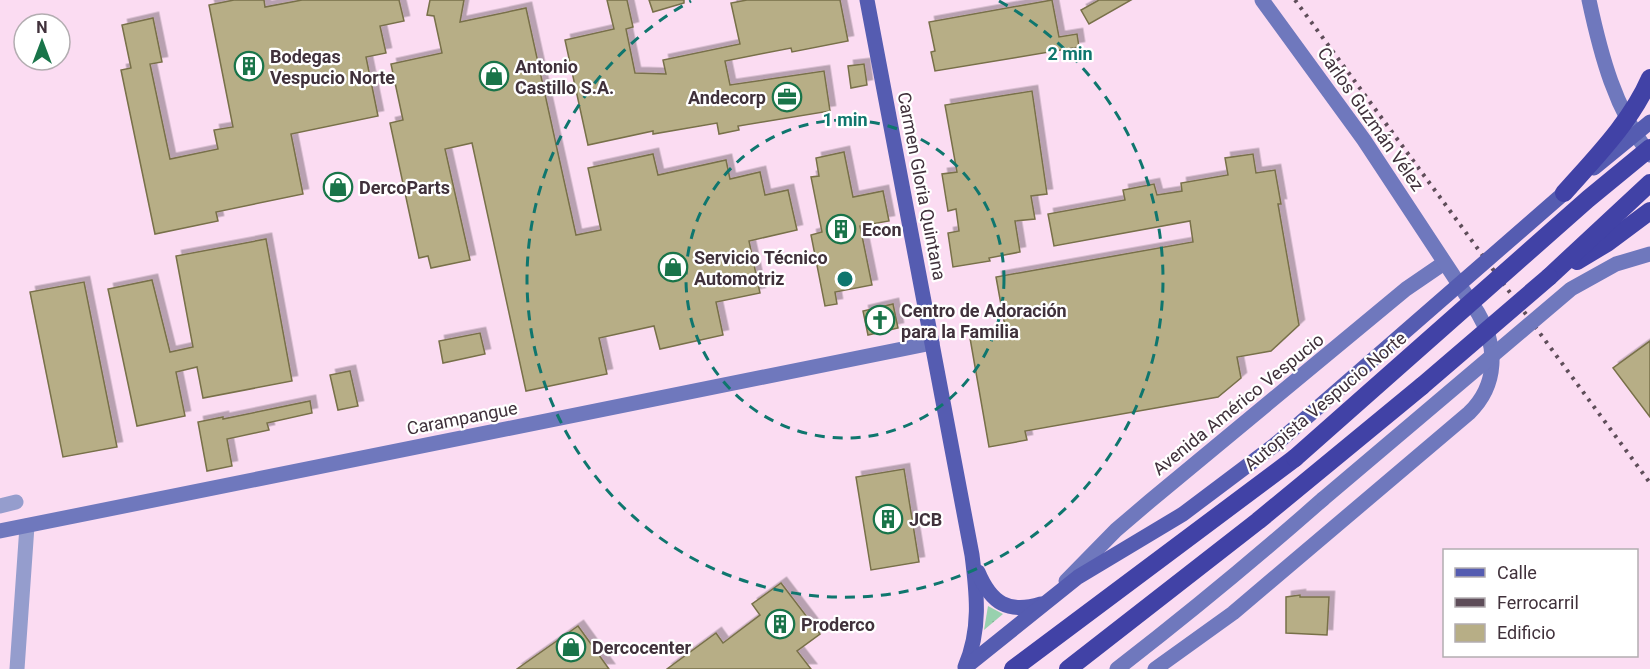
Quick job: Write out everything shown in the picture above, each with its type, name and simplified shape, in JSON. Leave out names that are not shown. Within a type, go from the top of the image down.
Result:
[{"type":"highway","points":[[1564,193],[1626,118],[1650,78]]},
{"type":"highway","name":"Autopista Vespucio Norte","points":[[1013,669],[1295,458],[1588,199],[1650,148]]},
{"type":"highway","points":[[1068,669],[1309,481],[1550,276],[1650,183]]},
{"type":"highway","points":[[1550,276],[1599,248],[1650,211]]},
{"type":"main road","name":"Carmen Gloria Quintana","points":[[867,0],[972,555],[977,617],[974,642],[964,668]]},
{"type":"main road","name":"Avenida Américo Vespucio","points":[[964,668],[1093,567],[1149,536],[1197,504],[1276,444],[1564,193],[1650,122]]},
{"type":"main road","name":"Carmen Gloria Quintana","points":[[972,555],[987,590],[996,600],[1017,607],[1046,602]]},
{"type":"street","name":"Carlos Guzmán Vélez","points":[[1262,0],[1364,140],[1444,263]]},
{"type":"street","points":[[1589,0],[1610,82],[1631,129],[1650,155]]},
{"type":"street","points":[[1117,669],[1263,552],[1571,289],[1616,264],[1650,254]]},
{"type":"street","name":"Avenida Américo Vespucio","points":[[1046,602],[1107,539],[1150,501],[1406,289],[1444,263]]},
{"type":"street","points":[[1155,669],[1233,613],[1480,402],[1488,386],[1492,366],[1489,335],[1478,313],[1444,263]]},
{"type":"street","name":"Carampangue","points":[[0,531],[932,344]]},
{"type":"street","points":[[0,506],[16,502]]},
{"type":"street","points":[[17,669],[27,526]]},
{"type":"green space","points":[[988,606],[1003,614],[984,630]]},
{"type":"building","points":[[234,0],[264,0],[265,7],[302,0],[399,0],[404,21],[380,26],[386,53],[366,57],[378,116],[291,134],[303,194],[216,212],[218,221],[155,234],[121,70],[131,68],[122,25],[153,18],[162,62],[150,64],[170,159],[218,149],[214,130],[233,127],[209,5]]},
{"type":"building","points":[[430,0],[464,0],[460,22],[526,8],[576,235],[601,230],[588,168],[653,154],[658,175],[726,160],[730,179],[760,172],[765,195],[788,190],[797,230],[749,241],[760,293],[716,302],[723,335],[660,349],[654,326],[599,338],[607,374],[526,391],[472,143],[445,149],[470,260],[431,268],[428,256],[419,258],[390,123],[403,120],[391,64],[442,53],[434,16],[427,15]]},
{"type":"building","points":[[607,0],[627,0],[633,27],[626,29],[635,73],[666,74],[663,60],[740,44],[731,3],[747,0],[840,0],[848,41],[792,52],[791,48],[725,61],[730,85],[824,71],[830,111],[738,126],[739,130],[719,134],[717,123],[653,134],[653,131],[588,145],[565,40],[614,29]]},
{"type":"building","points":[[649,0],[684,0],[684,3],[653,12]]},
{"type":"building","points":[[1052,0],[1059,37],[1077,34],[1079,47],[935,71],[931,52],[935,51],[929,22]]},
{"type":"building","points":[[1099,0],[1131,0],[1089,24],[1081,10]]},
{"type":"building","points":[[864,64],[867,85],[851,88],[848,66]]},
{"type":"building","points":[[1032,91],[1047,194],[1031,196],[1035,219],[1015,221],[1020,252],[989,258],[990,261],[953,267],[948,233],[959,231],[956,209],[948,211],[942,174],[957,172],[945,105]]},
{"type":"building","name":"Econ","points":[[844,152],[853,197],[883,191],[889,221],[860,226],[872,285],[835,292],[837,304],[825,306],[811,235],[822,232],[811,177],[819,176],[816,158]]},
{"type":"building","points":[[1253,154],[1256,173],[1275,170],[1281,204],[1278,204],[1299,325],[1271,351],[1237,357],[1241,378],[1218,397],[1025,431],[1027,440],[989,447],[970,338],[1006,332],[996,277],[1193,242],[1190,221],[1054,246],[1048,214],[1125,200],[1123,190],[1154,184],[1157,195],[1182,191],[1181,183],[1228,175],[1225,158]]},
{"type":"building","points":[[266,239],[292,381],[203,398],[197,367],[176,372],[185,416],[137,426],[108,289],[152,280],[170,352],[193,347],[176,256]]},
{"type":"building","points":[[84,282],[117,447],[63,457],[30,292]]},
{"type":"building","name":"Centro de Adoración para la Familia","points":[[893,304],[898,328],[868,335],[863,311]]},
{"type":"building","points":[[480,333],[485,354],[443,363],[439,341]]},
{"type":"building","points":[[1650,341],[1650,417],[1613,368]]},
{"type":"building","points":[[350,371],[358,406],[338,410],[330,375]]},
{"type":"building","points":[[310,401],[312,413],[267,423],[269,430],[227,439],[232,466],[207,471],[198,422]]},
{"type":"building","name":"JCB","points":[[904,469],[919,562],[871,570],[856,477]]},
{"type":"building","name":"Proderco","points":[[781,583],[820,634],[797,651],[811,669],[667,669],[716,633],[723,643],[760,615],[752,604]]},
{"type":"building","points":[[1300,595],[1300,597],[1329,597],[1327,635],[1286,633],[1286,597]]},
{"type":"building","name":"Dercocenter","points":[[578,626],[609,669],[517,669]]},
{"type":"railway","points":[[1295,0],[1650,483]]},
{"type":"place","name":"Bodegas Vespucio Norte","points":[[249,66]]},
{"type":"place","name":"Antonio Castillo S.A.","points":[[494,76]]},
{"type":"place","name":"Andecorp","points":[[787,97]]},
{"type":"place","name":"DercoParts","points":[[338,187]]},
{"type":"place","name":"Econ","points":[[841,229]]},
{"type":"place","name":"Servicio Técnico Automotriz","points":[[673,267]]},
{"type":"place","name":"Centro de Adoración para la Familia","points":[[880,320]]},
{"type":"place","name":"JCB","points":[[888,519]]},
{"type":"place","name":"Proderco","points":[[780,624]]},
{"type":"place","name":"Dercocenter","points":[[571,647]]}]
